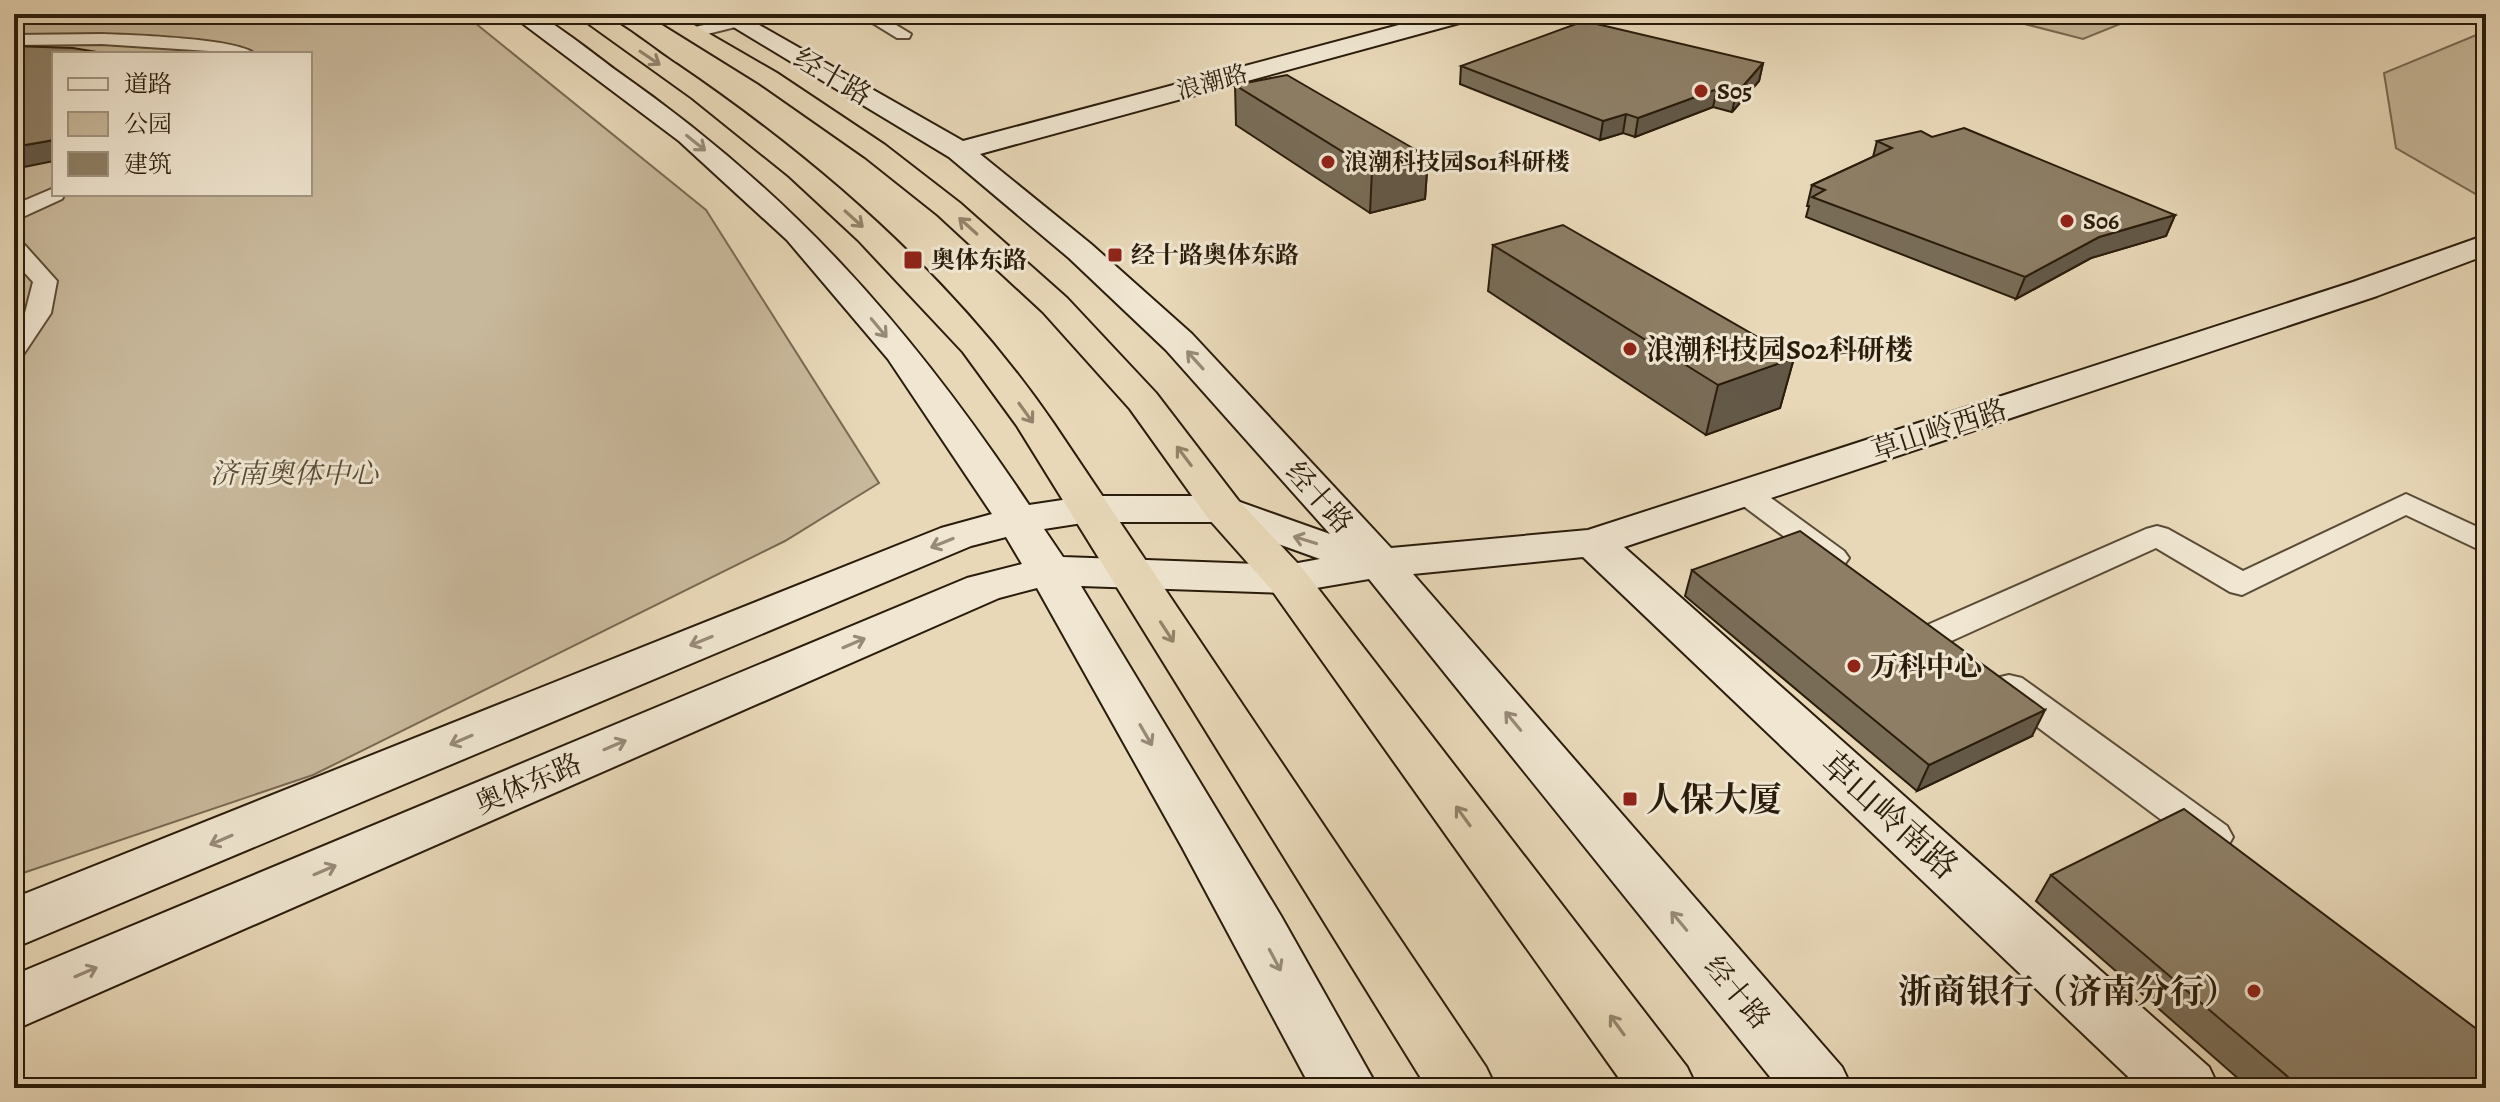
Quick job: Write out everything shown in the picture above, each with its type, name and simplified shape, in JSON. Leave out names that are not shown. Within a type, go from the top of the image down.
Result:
[{"type":"highway","points":[[586,14],[701,93],[799,170],[869,233],[976,344],[1035,424],[1463,1088]]},
{"type":"highway","name":"经十路","points":[[698,20],[768,78],[863,143],[949,209],[1055,305],[1143,401],[1223,509],[1287,579],[1664,1088]]},
{"type":"main road","points":[[521,14],[691,138],[742,180],[816,255],[899,351],[976,454],[1049,571],[1255,922],[1345,1088]]},
{"type":"main road","name":"浪潮路","points":[[959,151],[1466,14]]},
{"type":"main road","name":"经十路","points":[[698,20],[844,81],[959,151],[1080,251],[1179,342],[1380,563],[1819,1088]]},
{"type":"main road","name":"草山岭西路","points":[[1380,563],[1593,543],[2365,289],[2486,244]]},
{"type":"main road","points":[[14,924],[956,537],[1017,520],[1089,509],[1223,509],[1296,538],[1380,563]]},
{"type":"main road","name":"草山岭南路","points":[[1593,543],[2186,1088]]},
{"type":"main road","name":"奥体东路","points":[[14,1003],[983,588],[1049,571],[1287,579],[1380,563]]},
{"type":"street","points":[[698,20],[780,14]]},
{"type":"street","points":[[866,14],[903,34]]},
{"type":"street","points":[[14,40],[82,37],[191,43],[236,52]]},
{"type":"street","points":[[14,214],[52,195]]},
{"type":"street","points":[[14,247],[45,281],[38,313],[14,349]]},
{"type":"street","points":[[1745,493],[1860,578]]},
{"type":"street","points":[[2243,860],[1924,625],[2157,536],[2242,585],[2406,503],[2486,543]]},
{"type":"green space","name":"济南奥体中心","points":[[14,14],[464,14],[706,210],[879,483],[785,541],[313,775],[14,876]]},
{"type":"green space","points":[[1986,14],[2093,14],[2125,22],[2083,39]]},
{"type":"green space","points":[[2486,31],[2486,200],[2396,148],[2384,73]]},
{"type":"building","points":[[1584,21],[1763,63],[1736,94],[1717,89],[1638,118],[1626,114],[1603,121],[1461,66]]},
{"type":"building","points":[[14,46],[97,52],[52,52],[52,140],[14,147]]},
{"type":"building","points":[[1287,75],[1428,157],[1372,170],[1235,85]]},
{"type":"building","points":[[1964,128],[2175,215],[2099,237],[2025,277],[1812,197],[1825,190],[1812,185],[1892,148],[1877,141],[1921,131],[1932,137]]},
{"type":"building","points":[[1563,225],[1794,358],[1718,385],[1493,245]]},
{"type":"building","name":"万科中心","points":[[1800,531],[2045,710],[1929,765],[1692,570]]},
{"type":"building","name":"浙商银行（济南分行）","points":[[2184,809],[2486,1036],[2486,1088],[2301,1088],[2051,875]]},
{"type":"place","name":"S05","points":[[1701,91]]},
{"type":"place","name":"浪潮科技园S01科研楼","points":[[1328,162]]},
{"type":"place","name":"S06","points":[[2067,221]]},
{"type":"place","name":"经十路奥体东路","points":[[1115,255]]},
{"type":"place","name":"奥体东路","points":[[913,260]]},
{"type":"place","name":"浪潮科技园S02科研楼","points":[[1630,349]]},
{"type":"place","name":"万科中心","points":[[1854,666]]},
{"type":"place","name":"人保大厦","points":[[1630,799]]},
{"type":"place","name":"浙商银行（济南分行）","points":[[2254,991]]}]
